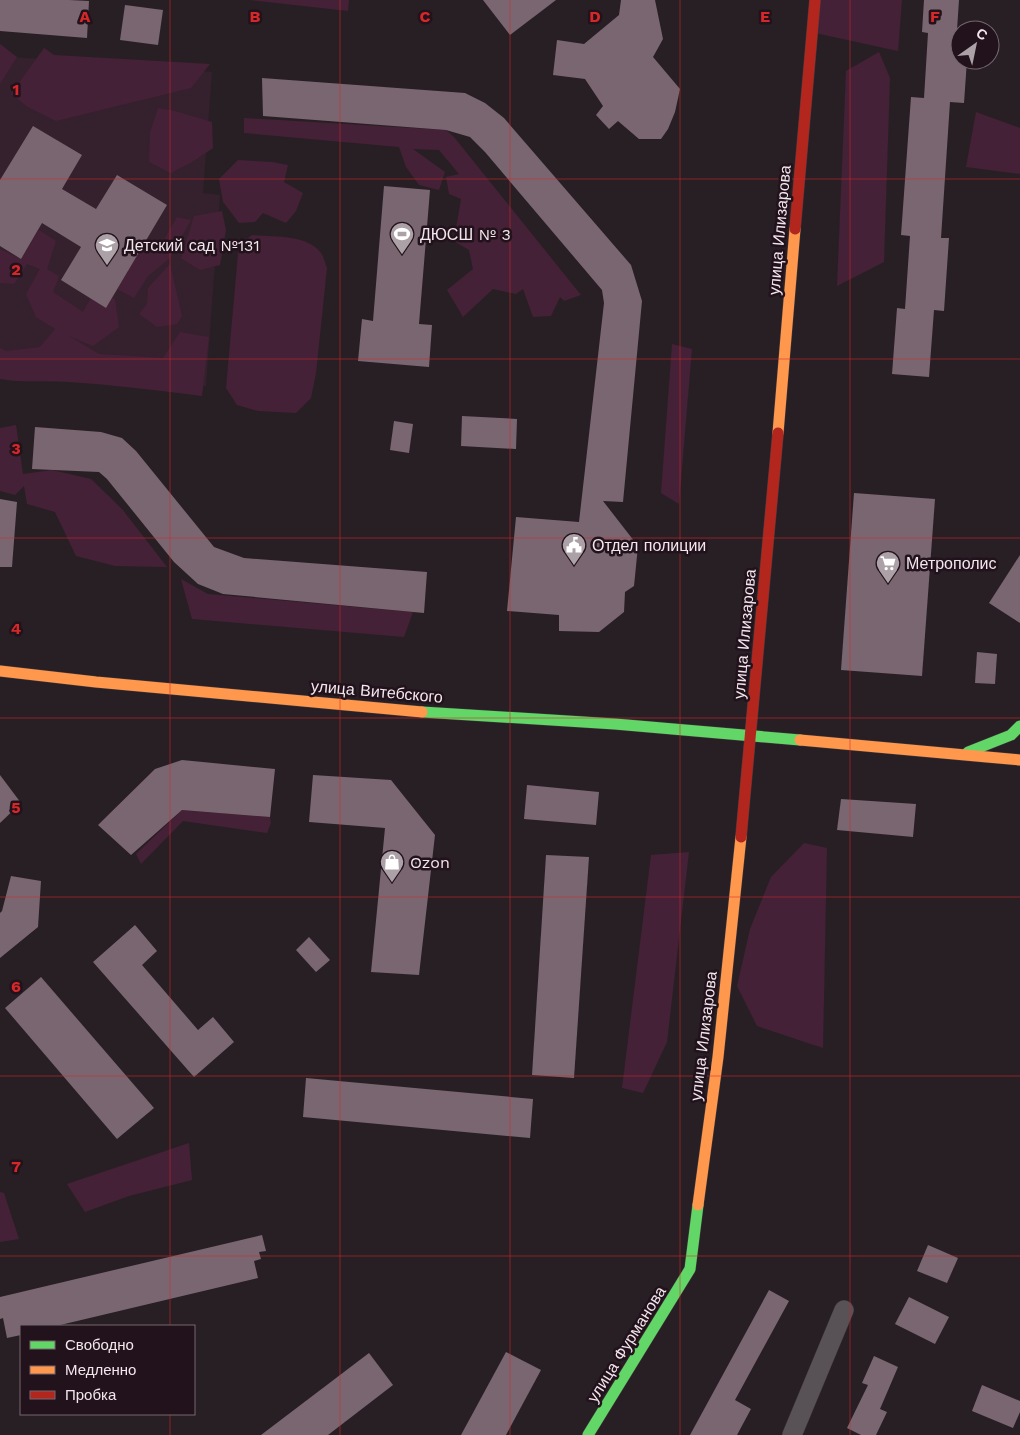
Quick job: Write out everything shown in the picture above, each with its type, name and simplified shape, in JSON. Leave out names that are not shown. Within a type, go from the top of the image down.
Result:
[{"type":"street","name":"улица Илизарова","points":[[690,1269],[718,1057],[752,736],[815,0]]},
{"type":"street","name":"улица Витебского","points":[[0,671],[86,681],[426,712],[615,724],[1020,760]]},
{"type":"street","points":[[963,754],[1011,735],[1020,726]]},
{"type":"street","name":"улица Фурманова","points":[[588,1435],[690,1269]]},
{"type":"street","points":[[792,1435],[844,1310]]},
{"type":"shaded area","points":[[250,0],[349,0],[348,11]]},
{"type":"shaded area","points":[[819,0],[902,0],[898,51],[815,33]]},
{"type":"shaded area","points":[[0,44],[17,57],[0,84]]},
{"type":"shaded area","points":[[44,48],[54,55],[210,64],[191,88],[56,121],[28,107],[11,94]]},
{"type":"shaded area","points":[[879,52],[890,78],[884,262],[837,286],[846,71]]},
{"type":"shaded area","name":"Детский сад №131","points":[[0,56],[212,72],[203,193],[220,195],[206,386],[0,371]]},
{"type":"shaded area","points":[[158,108],[212,122],[213,148],[171,173],[149,162],[150,133]]},
{"type":"shaded area","points":[[976,112],[1020,128],[1020,174],[966,167]]},
{"type":"shaded area","points":[[244,118],[446,130],[454,137],[581,295],[564,301],[560,297],[551,316],[533,317],[523,289],[516,294],[493,289],[463,317],[447,290],[473,269],[469,250],[454,241],[461,199],[449,194],[446,177],[459,174],[439,150],[413,149],[445,172],[439,190],[419,185],[406,167],[399,147],[244,133]]},
{"type":"shaded area","points":[[238,160],[288,165],[284,182],[303,193],[296,211],[286,223],[263,213],[255,222],[239,223],[223,202],[219,179]]},
{"type":"shaded area","points":[[222,211],[226,230],[220,265],[200,270],[181,258],[194,216]]},
{"type":"shaded area","points":[[177,217],[191,220],[170,258],[148,276],[134,298],[117,289],[128,272],[121,260],[135,248],[160,247]]},
{"type":"shaded area","points":[[39,230],[56,241],[47,269],[59,276],[53,292],[83,312],[91,298],[106,308],[112,298],[115,299],[119,327],[93,346],[69,336],[99,354],[163,358],[180,332],[209,337],[202,396],[86,383],[0,379],[0,348],[6,351],[40,347],[55,329],[36,317],[26,294],[40,269],[27,264],[14,284],[0,283],[0,249],[21,259]]},
{"type":"shaded area","points":[[252,235],[299,239],[307,242],[321,253],[327,268],[316,373],[311,398],[296,413],[258,411],[237,405],[226,388],[238,254],[242,242]]},
{"type":"shaded area","points":[[170,264],[182,316],[177,324],[157,327],[139,314],[147,304],[148,288]]},
{"type":"shaded area","points":[[672,344],[692,349],[679,504],[661,493]]},
{"type":"shaded area","points":[[16,425],[23,474],[52,470],[91,479],[122,509],[167,567],[115,566],[76,556],[55,512],[27,504],[24,486],[15,495],[0,491],[0,428]]},
{"type":"shaded area","points":[[181,579],[208,594],[413,612],[404,637],[192,619]]},
{"type":"shaded area","points":[[182,810],[270,817],[271,823],[267,833],[183,821],[141,864],[136,854]]},
{"type":"shaded area","points":[[804,843],[827,848],[823,1048],[757,1026],[737,986],[750,929],[771,877]]},
{"type":"shaded area","points":[[689,852],[667,1042],[643,1093],[622,1088],[651,855]]},
{"type":"shaded area","points":[[189,1143],[192,1180],[129,1196],[85,1212],[67,1184]]},
{"type":"shaded area","points":[[0,1192],[4,1193],[19,1239],[0,1242]]},
{"type":"building","points":[[0,0],[89,1],[87,38],[0,31]]},
{"type":"building","points":[[483,0],[556,0],[510,35]]},
{"type":"building","points":[[621,0],[655,0],[663,39],[653,57],[680,89],[675,112],[668,129],[661,139],[639,139],[618,121],[609,129],[596,115],[603,106],[585,79],[553,75],[557,40],[584,44],[619,15]]},
{"type":"building","points":[[924,0],[959,0],[958,20],[950,20],[950,70],[966,70],[964,103],[950,102],[941,238],[949,238],[944,311],[934,310],[929,377],[892,374],[897,308],[905,309],[910,236],[901,235],[911,97],[924,98],[928,33],[922,32]]},
{"type":"building","points":[[125,5],[163,10],[158,45],[120,40]]},
{"type":"building","points":[[262,78],[465,93],[485,103],[504,118],[631,265],[642,301],[623,502],[603,501],[638,546],[634,586],[625,592],[624,612],[599,632],[559,631],[559,615],[507,611],[516,517],[579,522],[604,303],[602,290],[485,152],[470,137],[446,130],[263,116]]},
{"type":"building","points":[[33,126],[82,155],[62,189],[96,209],[117,175],[167,205],[106,308],[61,280],[81,247],[42,223],[21,259],[0,246],[0,180]]},
{"type":"building","name":"ДЮСШ № 3","points":[[384,186],[430,190],[419,324],[432,325],[429,367],[358,361],[362,319],[373,321]]},
{"type":"building","points":[[462,416],[517,419],[516,449],[461,446]]},
{"type":"building","points":[[394,421],[413,424],[409,453],[390,450]]},
{"type":"building","points":[[35,427],[101,432],[122,438],[136,451],[214,547],[244,558],[427,572],[424,613],[223,594],[198,584],[174,562],[107,479],[99,472],[32,469]]},
{"type":"building","name":"Метрополис","points":[[854,493],[935,499],[922,676],[841,670]]},
{"type":"building","points":[[0,499],[17,502],[12,567],[0,567]]},
{"type":"building","points":[[1020,555],[1020,623],[989,603]]},
{"type":"building","points":[[977,652],[997,654],[995,684],[975,683]]},
{"type":"building","points":[[182,760],[275,769],[270,817],[182,810],[131,855],[98,825],[155,769]]},
{"type":"building","points":[[0,775],[21,803],[0,823]]},
{"type":"building","points":[[313,775],[391,780],[435,835],[419,975],[371,972],[385,828],[309,822]]},
{"type":"building","points":[[527,785],[599,792],[596,825],[524,819]]},
{"type":"building","points":[[841,799],[916,804],[913,837],[837,830]]},
{"type":"building","points":[[546,855],[589,857],[574,1078],[532,1075]]},
{"type":"building","points":[[11,876],[41,881],[38,927],[0,958],[0,913]]},
{"type":"building","points":[[135,925],[157,951],[142,965],[198,1030],[213,1017],[234,1042],[194,1077],[93,962]]},
{"type":"building","points":[[309,937],[330,960],[316,972],[296,950]]},
{"type":"building","points":[[41,977],[154,1108],[117,1139],[5,1008]]},
{"type":"building","points":[[306,1078],[533,1099],[530,1138],[303,1117]]},
{"type":"building","points":[[262,1235],[266,1251],[259,1252],[261,1259],[254,1261],[258,1278],[60,1325],[20,1325],[20,1335],[7,1338],[3,1318],[0,1319],[0,1297]]},
{"type":"building","points":[[928,1245],[958,1258],[947,1283],[917,1271]]},
{"type":"building","points":[[769,1290],[789,1301],[735,1400],[751,1409],[737,1435],[690,1435]]},
{"type":"building","points":[[909,1297],[949,1317],[935,1344],[895,1324]]},
{"type":"building","points":[[506,1352],[541,1370],[506,1435],[461,1435]]},
{"type":"building","points":[[369,1353],[393,1385],[328,1435],[261,1435]]},
{"type":"building","points":[[874,1356],[898,1367],[880,1409],[887,1412],[876,1435],[861,1435],[847,1428],[868,1385],[862,1383]]},
{"type":"building","points":[[982,1385],[1020,1401],[1020,1412],[1013,1428],[972,1411]]},
{"type":"traffic: fast","points":[[422,712],[615,724],[800,740]]},
{"type":"traffic: fast","points":[[968,752],[1011,735],[1020,726]]},
{"type":"traffic: fast","points":[[588,1435],[690,1269],[698,1205]]},
{"type":"traffic: slow","points":[[778,433],[795,229]]},
{"type":"traffic: slow","points":[[0,671],[96,682],[422,712]]},
{"type":"traffic: slow","points":[[800,740],[1020,760]]},
{"type":"traffic: slow","points":[[698,1205],[718,1057],[741,837]]},
{"type":"traffic: jam","points":[[795,229],[815,0]]},
{"type":"traffic: jam","points":[[741,837],[778,433]]},
{"type":"place","name":"ДЮСШ № 3","points":[[402,255]]},
{"type":"place","name":"Детский сад №131","points":[[107,266]]},
{"type":"place","name":"Отдел полиции","points":[[574,566]]},
{"type":"place","name":"Метрополис","points":[[888,584]]},
{"type":"place","name":"Ozon","points":[[392,883]]}]
